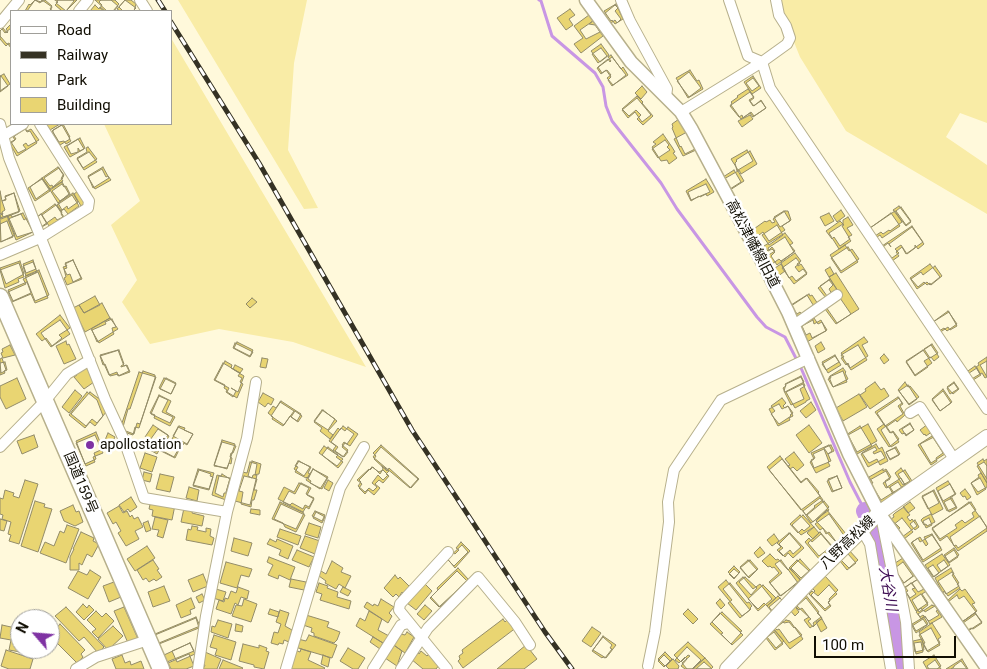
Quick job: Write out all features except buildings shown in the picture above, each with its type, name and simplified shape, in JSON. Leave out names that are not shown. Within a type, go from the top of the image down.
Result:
[{"type":"highway","name":"国道159号","points":[[0,297],[161,669]]},
{"type":"main road","name":"八野高松線","points":[[727,669],[807,584],[871,521],[954,459],[987,438]]},
{"type":"street","points":[[80,10],[88,0]]},
{"type":"street","name":"高松津幡線旧道","points":[[586,0],[630,62],[681,112],[765,267],[794,325],[806,359],[849,454],[871,521],[987,668]]},
{"type":"street","points":[[621,0],[630,21],[668,89],[666,97]]},
{"type":"street","points":[[729,0],[748,56],[762,62],[770,88],[987,409]]},
{"type":"street","points":[[681,112],[762,62],[786,44],[790,38],[779,14],[776,0]]},
{"type":"street","points":[[0,23],[10,12]]},
{"type":"street","points":[[0,124],[9,158],[110,412],[124,440],[144,498],[227,512]]},
{"type":"street","points":[[3,136],[21,125]]},
{"type":"street","points":[[0,255],[40,238],[88,208],[89,201],[41,125]]},
{"type":"street","points":[[794,325],[837,295]]},
{"type":"street","points":[[648,666],[655,632],[669,522],[668,502],[674,470],[721,400],[806,359]]},
{"type":"street","points":[[0,447],[45,401],[66,374],[90,360]]},
{"type":"street","points":[[198,669],[206,616],[227,512],[247,438],[256,382]]},
{"type":"street","points":[[910,413],[920,407],[954,459]]},
{"type":"street","points":[[286,669],[340,488],[364,447]]},
{"type":"street","points":[[871,521],[870,544],[891,669]]},
{"type":"street","points":[[871,521],[885,533],[893,576],[900,590],[906,622],[909,669]]},
{"type":"street","points":[[446,669],[399,610],[400,604],[448,552]]},
{"type":"street","points":[[401,669],[428,628],[478,577],[515,622],[530,645]]},
{"type":"street","points":[[373,669],[401,625],[408,622]]},
{"type":"street","points":[[76,669],[96,658],[148,640]]},
{"type":"green space","points":[[178,0],[307,0],[294,63],[288,150],[318,208],[304,209]]},
{"type":"green space","points":[[777,0],[987,0],[987,123],[960,113],[946,137],[987,165],[987,214],[846,131],[800,57]]},
{"type":"green space","points":[[172,40],[366,367],[293,342],[219,329],[150,344],[122,302],[137,280],[111,225],[140,201],[104,125],[172,125]]},
{"type":"waterway","points":[[539,0],[541,1],[552,36],[595,73],[603,87],[606,106],[612,121],[661,183],[677,209],[757,317],[766,327],[785,337],[801,368],[850,482],[865,511]]},
{"type":"waterway","name":"大谷川","points":[[865,511],[877,535],[901,669]]},
{"type":"railway","points":[[158,0],[164,10]]},
{"type":"railway","points":[[172,24],[259,163],[412,430],[545,632],[572,669]]},
{"type":"place","name":"apollostation","points":[[90,445]]}]
